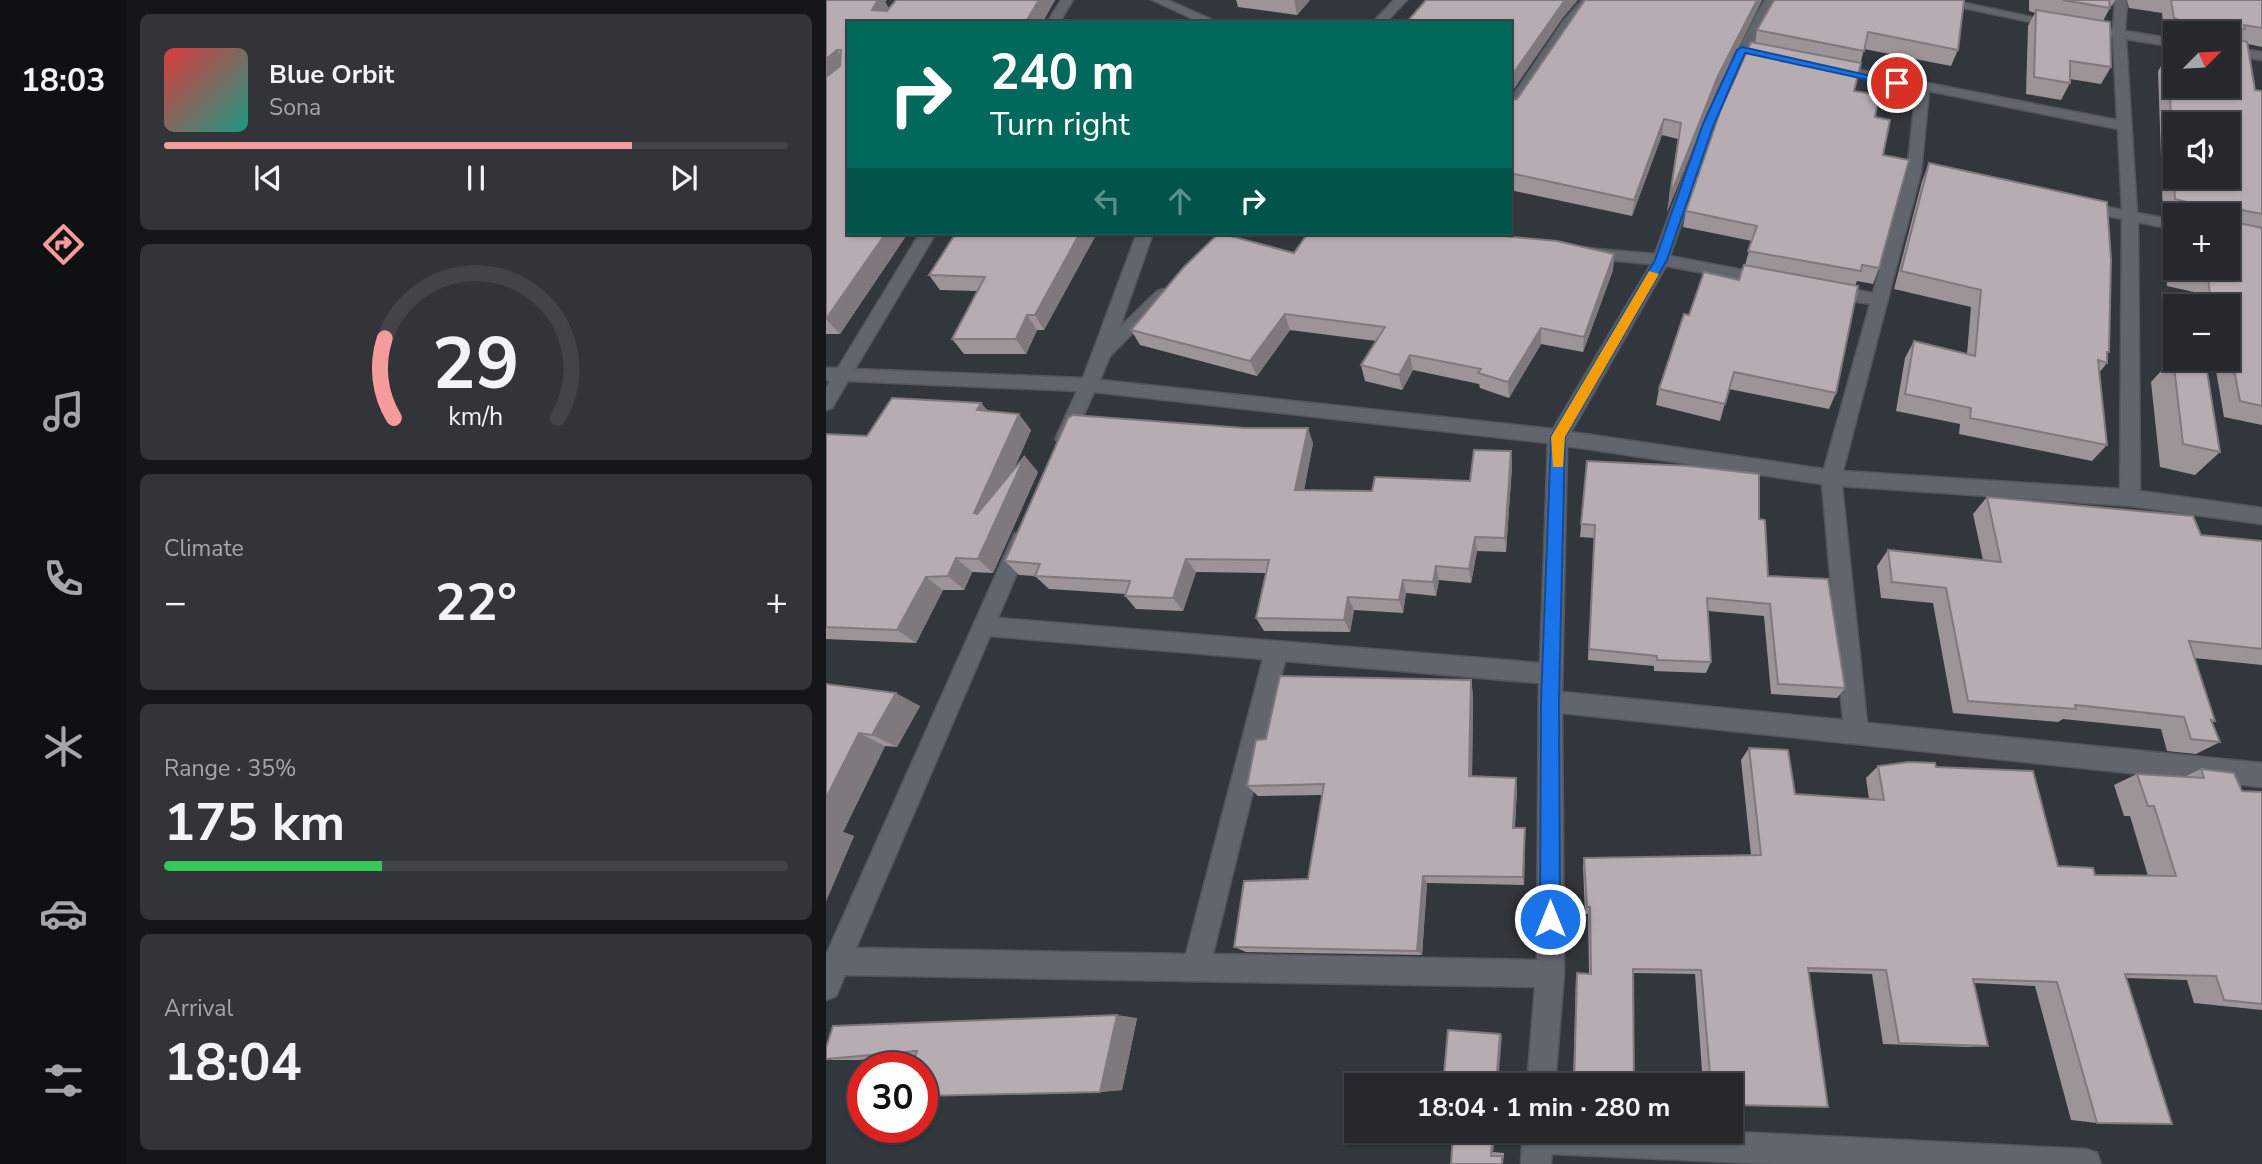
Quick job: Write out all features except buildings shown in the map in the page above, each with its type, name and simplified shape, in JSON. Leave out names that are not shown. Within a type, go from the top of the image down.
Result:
[{"type":"street","points":[[1054,21],[1067,0]]},
{"type":"street","points":[[1158,0],[1208,21]]},
{"type":"street","points":[[1378,21],[1401,0]]},
{"type":"street","points":[[1512,105],[1568,23],[1589,0]]},
{"type":"street","points":[[1542,1073],[1549,974],[1550,701],[1553,674],[1558,437],[1661,260],[1709,124],[1748,51],[1771,0]]},
{"type":"street","points":[[1932,0],[2069,26]]},
{"type":"street","points":[[2006,16],[2010,0]]},
{"type":"street","points":[[2121,0],[2119,34],[2130,217],[2130,498]]},
{"type":"street","points":[[2094,30],[2163,41]]},
{"type":"street","points":[[2240,53],[2262,56]]},
{"type":"street","points":[[1820,66],[2126,126]]},
{"type":"street","points":[[1856,733],[1831,478],[1879,300],[1921,173],[1923,88]]},
{"type":"street","points":[[2063,203],[2163,223]]},
{"type":"street","points":[[826,403],[835,374],[927,235]]},
{"type":"street","points":[[1055,461],[1102,355],[1143,235]]},
{"type":"street","points":[[1567,251],[1661,260],[1784,282]]},
{"type":"street","points":[[1102,355],[1179,280]]},
{"type":"street","points":[[1811,288],[1879,300]]},
{"type":"street","points":[[835,374],[1088,385],[1558,437],[1831,478],[2130,498],[2262,516]]},
{"type":"street","points":[[1027,525],[832,974],[1196,967],[1549,974]]},
{"type":"street","points":[[983,626],[1553,674]]},
{"type":"street","points":[[1196,967],[1276,651]]},
{"type":"street","points":[[1550,701],[2262,775]]},
{"type":"street","points":[[1537,1144],[2086,1164]]},
{"type":"slow traffic","points":[[1558,463],[1558,437],[1653,274]]},
{"type":"route","points":[[1550,919],[1550,701],[1553,674],[1558,437],[1661,260],[1709,124],[1742,50],[1897,83]]}]
